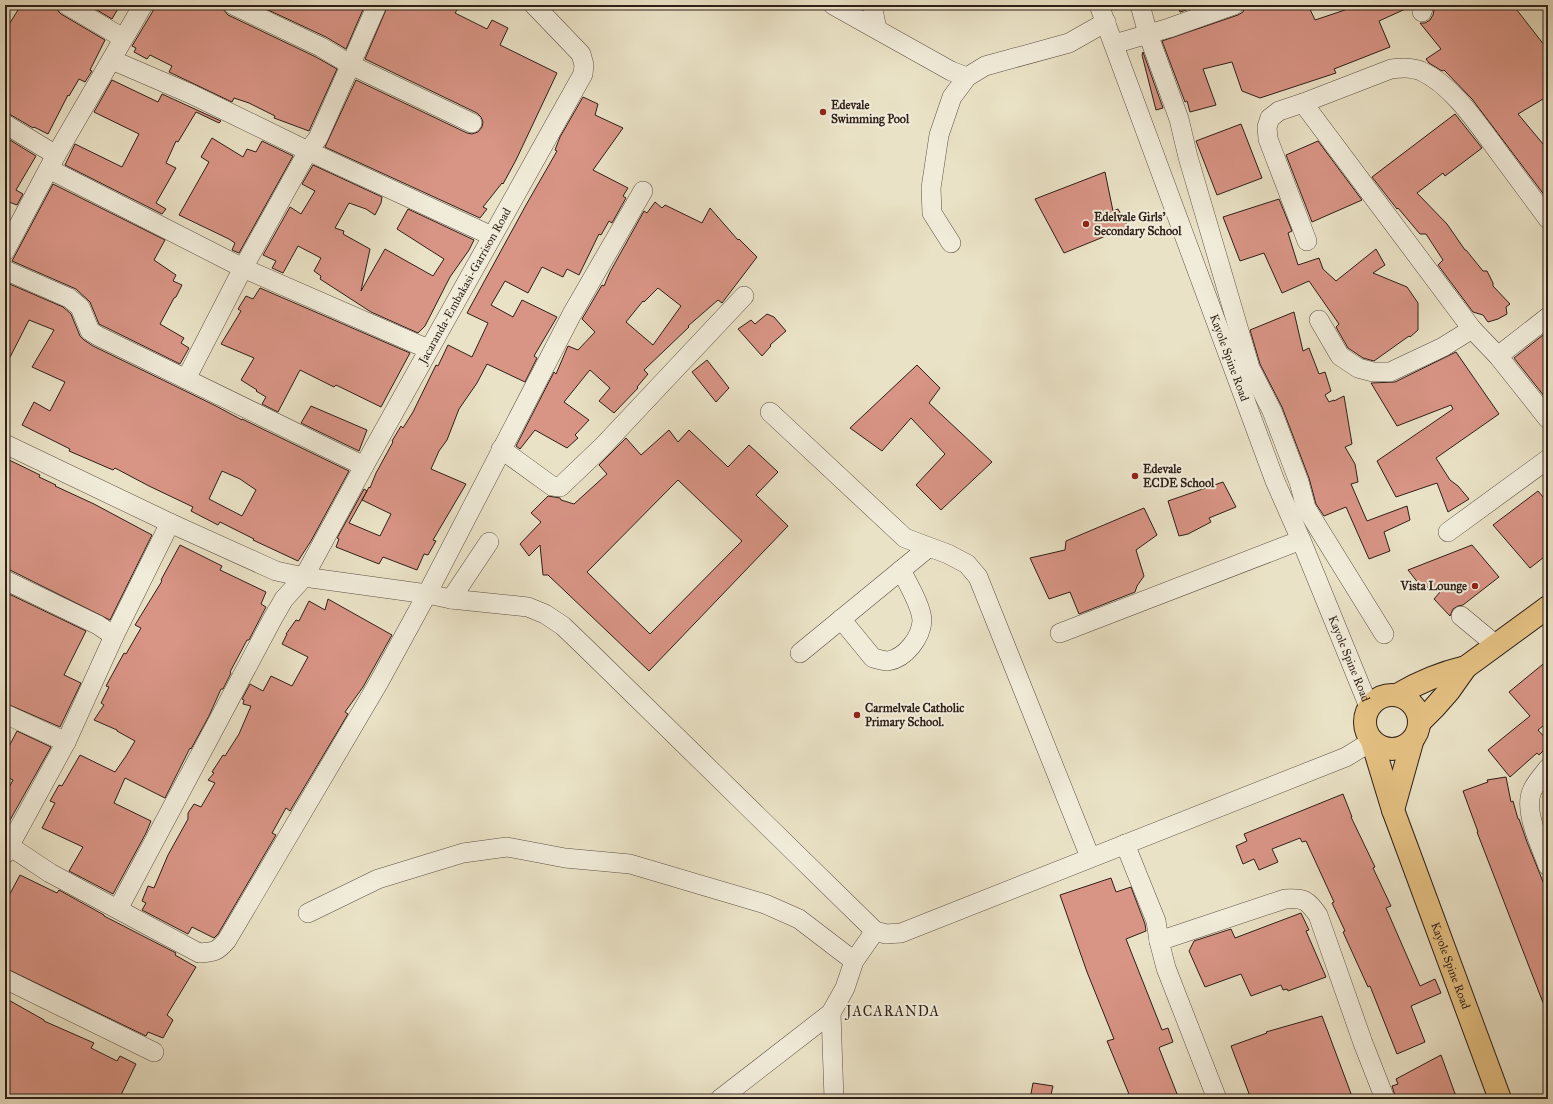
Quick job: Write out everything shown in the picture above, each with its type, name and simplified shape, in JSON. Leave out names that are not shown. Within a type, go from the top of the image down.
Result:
[{"type":"main road","points":[[1420,722],[1449,691],[1466,667],[1548,607]]},
{"type":"main road","points":[[1397,695],[1419,682],[1442,673],[1466,667]]},
{"type":"main road","points":[[1393,810],[1412,742],[1418,733],[1420,722],[1418,711],[1411,702],[1397,695],[1389,694],[1375,700],[1369,707],[1365,716],[1367,733],[1372,741],[1379,746],[1388,749],[1404,747],[1412,742]]},
{"type":"main road","name":"Kayole Spine Road","points":[[1372,741],[1393,810],[1500,1099]]},
{"type":"street","points":[[67,5],[123,38]]},
{"type":"street","points":[[5,252],[52,162],[143,5]]},
{"type":"street","points":[[233,5],[321,47],[351,65],[472,123]]},
{"type":"street","points":[[186,378],[308,151],[318,138],[377,5]]},
{"type":"street","name":"Jacaranda-Embakasi-Garrison Road","points":[[118,908],[273,618],[284,599],[304,577],[428,349],[583,74],[584,65],[581,54],[534,5]]},
{"type":"street","points":[[832,5],[876,28],[951,71],[967,77]]},
{"type":"street","points":[[872,5],[876,28]]},
{"type":"street","points":[[1140,5],[1148,34],[1180,119],[1188,157],[1250,368],[1272,411],[1299,482],[1306,508],[1384,634]]},
{"type":"street","points":[[1114,44],[1234,5]]},
{"type":"street","points":[[951,243],[932,214],[931,188],[939,135],[952,96],[967,77],[985,66],[1069,43],[1103,14]]},
{"type":"street","name":"Kayole Spine Road","points":[[1103,14],[1275,481],[1301,540],[1369,707]]},
{"type":"street","points":[[112,60],[191,94],[308,151],[492,236]]},
{"type":"street","points":[[1307,241],[1268,139],[1267,127],[1270,118],[1279,111],[1304,103],[1391,68],[1406,67],[1421,71],[1440,83],[1455,96],[1548,219]]},
{"type":"street","points":[[1304,103],[1472,329],[1498,356],[1548,419]]},
{"type":"street","points":[[5,124],[52,162],[244,268],[428,349]]},
{"type":"street","points":[[170,523],[114,636],[66,742],[7,847],[50,873],[118,908],[199,953],[212,952],[219,950],[227,940],[375,689],[427,594],[572,314],[643,191]]},
{"type":"street","points":[[5,270],[69,298],[80,307],[90,331],[364,466]]},
{"type":"street","points":[[501,450],[552,486],[560,487],[612,436],[744,296]]},
{"type":"street","points":[[1498,356],[1548,317]]},
{"type":"street","points":[[1319,320],[1340,356],[1358,368],[1373,372],[1390,372],[1442,347],[1472,329]]},
{"type":"street","points":[[1251,416],[1272,411]]},
{"type":"street","points":[[770,412],[905,538],[928,548],[948,554],[967,564],[978,577],[1090,857]]},
{"type":"street","points":[[5,444],[170,523],[276,571],[304,577],[427,594],[451,599],[528,608],[545,614],[563,626],[875,931],[886,934],[901,933],[1346,757],[1372,741]]},
{"type":"street","points":[[1448,532],[1548,459]]},
{"type":"street","points":[[1060,633],[1301,540]]},
{"type":"street","points":[[451,599],[489,542]]},
{"type":"street","points":[[800,653],[928,548]]},
{"type":"street","points":[[841,619],[873,658],[888,661],[904,653],[915,643],[922,620],[916,599],[901,570]]},
{"type":"street","points":[[5,580],[98,625],[114,636]]},
{"type":"street","points":[[1461,616],[1496,645]]},
{"type":"street","points":[[5,714],[66,742]]},
{"type":"street","points":[[1548,768],[1532,791],[1529,803],[1531,820],[1543,836],[1548,866]]},
{"type":"street","points":[[1125,844],[1156,921],[1159,941],[1166,968],[1217,1099]]},
{"type":"street","points":[[308,913],[378,879],[463,853],[507,846],[565,858],[630,864],[765,904],[798,919],[854,961]]},
{"type":"street","points":[[1159,941],[1285,899],[1300,898],[1310,904],[1318,915],[1363,1043],[1385,1099]]},
{"type":"street","points":[[720,1099],[831,1013],[845,988],[854,961],[875,931]]},
{"type":"street","points":[[5,978],[154,1052]]},
{"type":"street","points":[[831,1013],[834,1099]]},
{"type":"path","points":[[479,5],[494,5]]},
{"type":"building","points":[[21,5],[56,5],[61,14],[105,40],[90,70],[92,71],[85,82],[79,79],[69,96],[68,95],[48,134],[5,113],[5,31]]},
{"type":"building","points":[[93,5],[120,5],[112,19],[92,7]]},
{"type":"building","points":[[154,5],[214,5],[223,9],[228,15],[316,57],[337,69],[309,131],[274,118],[275,116],[249,103],[234,98],[232,102],[169,72],[172,66],[150,55],[147,59],[134,52],[136,48],[132,46],[153,11]]},
{"type":"building","points":[[265,5],[365,5],[346,49],[326,37],[264,8]]},
{"type":"building","points":[[388,5],[449,5],[457,10],[455,13],[487,29],[492,20],[508,28],[500,45],[557,73],[516,160],[503,184],[502,183],[483,207],[487,209],[480,218],[325,147],[356,80],[467,133],[472,134],[478,132],[482,127],[483,122],[477,113],[365,59]]},
{"type":"building","points":[[1177,5],[1201,5],[1180,12]]},
{"type":"building","points":[[1245,5],[1308,5],[1315,20],[1345,10],[1344,5],[1413,5],[1379,21],[1390,47],[1334,69],[1336,73],[1260,98],[1242,91],[1232,62],[1203,69],[1216,105],[1190,112],[1187,101],[1185,102],[1162,41],[1238,15],[1243,12]]},
{"type":"building","points":[[1435,5],[1513,5],[1548,50],[1548,96],[1518,114],[1548,150],[1548,200],[1472,99],[1444,70],[1442,71],[1429,63],[1426,59],[1441,49],[1420,23],[1425,23],[1430,20],[1433,15]]},
{"type":"building","points":[[1143,52],[1163,108],[1156,110],[1142,55]]},
{"type":"building","points":[[112,80],[158,102],[162,94],[221,121],[219,123],[196,112],[178,142],[176,141],[166,163],[176,168],[156,203],[166,209],[162,214],[65,165],[75,144],[122,167],[139,134],[94,112]]},
{"type":"building","points":[[583,97],[598,104],[595,115],[623,128],[593,170],[628,188],[623,196],[626,198],[612,223],[609,221],[601,235],[599,234],[579,275],[567,269],[563,277],[542,267],[528,293],[505,281],[491,305],[513,317],[522,300],[557,317],[534,356],[537,358],[525,382],[487,364],[477,383],[459,409],[447,440],[439,451],[431,469],[466,484],[433,540],[436,541],[428,555],[424,554],[417,570],[383,557],[379,564],[336,547],[339,539],[337,538],[364,489],[367,491],[369,487],[370,488],[376,473],[393,442],[392,441],[401,426],[403,428],[413,412],[436,365],[438,366],[448,345],[472,357],[488,323],[467,313],[557,151],[555,150],[560,137]],"holes":[[[363,497],[362,500],[391,514],[380,536],[349,523]]]},
{"type":"building","points":[[1455,114],[1482,148],[1445,176],[1443,173],[1417,193],[1447,224],[1465,250],[1483,271],[1487,271],[1493,286],[1510,304],[1506,307],[1507,314],[1488,322],[1483,315],[1473,312],[1438,265],[1443,260],[1426,234],[1420,234],[1398,208],[1397,209],[1372,177]]},
{"type":"building","points":[[1241,124],[1262,178],[1217,195],[1196,141]]},
{"type":"building","points":[[5,137],[36,156],[16,190],[23,194],[17,205],[9,202],[5,209]]},
{"type":"building","points":[[212,138],[243,157],[247,149],[256,152],[262,141],[293,156],[239,253],[232,250],[235,243],[229,239],[179,215],[209,162],[201,157]]},
{"type":"building","points":[[1318,141],[1362,200],[1312,222],[1286,155]]},
{"type":"building","points":[[313,165],[382,197],[381,203],[375,215],[366,209],[349,203],[335,228],[344,231],[343,234],[370,249],[361,291],[385,249],[433,276],[444,259],[397,229],[408,209],[474,240],[469,250],[450,277],[425,326],[418,333],[371,312],[320,279],[321,276],[314,271],[321,258],[298,246],[283,273],[272,268],[276,261],[263,255],[290,207],[301,214],[315,191],[302,184]]},
{"type":"building","points":[[1105,172],[1113,211],[1118,209],[1128,227],[1064,253],[1035,199]]},
{"type":"building","points":[[53,184],[165,240],[154,260],[176,275],[173,281],[182,285],[160,324],[184,338],[181,343],[189,348],[180,364],[99,324],[90,302],[76,289],[12,261]]},
{"type":"building","points":[[1279,199],[1292,231],[1288,233],[1298,265],[1319,258],[1323,269],[1336,281],[1376,249],[1385,265],[1373,273],[1407,287],[1418,303],[1418,330],[1374,361],[1363,358],[1348,348],[1336,327],[1339,324],[1309,281],[1282,293],[1264,253],[1240,261],[1223,217]]},
{"type":"building","points":[[655,202],[662,208],[665,205],[702,223],[710,208],[738,240],[739,239],[757,257],[722,303],[718,300],[688,326],[689,327],[644,370],[648,374],[637,387],[638,388],[614,413],[599,401],[610,388],[590,370],[564,402],[589,420],[575,435],[578,438],[567,448],[535,430],[520,449],[516,446],[554,372],[556,374],[568,346],[578,350],[595,332],[582,319],[602,285],[604,286],[610,272],[644,211],[647,213]],"holes":[[[658,288],[681,306],[653,345],[626,322],[643,301],[644,302]]]},
{"type":"building","points":[[5,282],[63,307],[71,314],[80,336],[93,346],[349,471],[311,541],[298,561],[253,540],[254,539],[220,522],[218,525],[191,511],[193,507],[115,468],[113,470],[69,451],[70,449],[22,425],[34,402],[50,411],[65,382],[32,367],[54,330],[29,320],[5,367]],"holes":[[[222,471],[240,479],[256,490],[242,516],[209,499]]]},
{"type":"building","points":[[260,288],[410,353],[381,407],[336,385],[334,387],[300,370],[278,412],[262,404],[266,397],[241,380],[254,358],[221,344],[241,311],[238,309],[246,296],[253,299]]},
{"type":"building","points":[[1294,312],[1303,351],[1309,348],[1319,374],[1325,372],[1331,391],[1325,395],[1329,402],[1344,396],[1352,444],[1345,447],[1355,464],[1358,482],[1351,484],[1367,521],[1407,506],[1410,520],[1384,532],[1390,551],[1369,559],[1346,507],[1324,516],[1316,504],[1309,478],[1282,407],[1260,364],[1250,330]]},
{"type":"building","points":[[767,314],[774,317],[786,331],[770,345],[771,346],[762,356],[738,329],[751,320],[755,324]]},
{"type":"building","points":[[1548,331],[1548,401],[1514,358]]},
{"type":"building","points":[[1456,352],[1499,414],[1436,458],[1450,480],[1458,486],[1469,499],[1448,512],[1437,483],[1396,497],[1377,461],[1453,409],[1451,405],[1397,426],[1371,383],[1395,382]]},
{"type":"building","points":[[707,360],[729,388],[716,402],[692,372]]},
{"type":"building","points":[[917,365],[940,388],[929,403],[992,462],[941,510],[916,485],[945,454],[911,418],[882,451],[850,428]]},
{"type":"building","points":[[311,406],[367,430],[359,451],[301,423]]},
{"type":"building","points":[[669,430],[678,442],[689,430],[728,467],[749,445],[778,472],[756,495],[788,526],[649,671],[548,575],[543,575],[540,545],[529,556],[520,544],[541,522],[531,513],[548,496],[560,498],[561,500],[574,504],[607,474],[599,465],[626,438],[641,455]],"holes":[[[678,480],[742,541],[650,634],[587,572]]]},
{"type":"building","points":[[5,458],[40,475],[39,477],[56,485],[55,486],[94,504],[152,535],[110,620],[10,570],[5,569]]},
{"type":"building","points":[[1223,482],[1236,507],[1209,518],[1211,522],[1188,534],[1179,536],[1168,501]]},
{"type":"building","points":[[1538,491],[1548,503],[1548,554],[1530,568],[1493,525]]},
{"type":"building","points":[[1144,508],[1157,535],[1136,550],[1144,576],[1135,592],[1079,614],[1070,592],[1049,599],[1030,558],[1065,550],[1066,541]]},
{"type":"building","points":[[180,545],[222,566],[220,570],[266,592],[261,604],[266,607],[230,672],[231,673],[223,689],[221,689],[209,716],[191,749],[190,748],[165,798],[125,778],[114,803],[151,821],[113,894],[69,871],[83,847],[42,828],[55,803],[50,801],[59,785],[62,786],[80,755],[115,772],[135,741],[117,730],[94,720],[104,705],[101,703],[109,687],[106,686],[124,653],[126,654],[141,628],[135,625],[162,581],[161,580]]},
{"type":"building","points":[[1472,545],[1499,577],[1463,605],[1453,609],[1450,616],[1434,599],[1440,592],[1419,584],[1408,570]]},
{"type":"building","points":[[5,592],[86,631],[64,675],[81,683],[60,727],[5,703]]},
{"type":"building","points":[[328,599],[392,635],[363,687],[345,712],[348,714],[290,811],[286,808],[272,833],[276,835],[218,934],[214,938],[192,927],[188,934],[142,910],[146,903],[142,901],[148,886],[154,888],[168,855],[188,819],[188,813],[194,804],[201,807],[215,783],[208,780],[214,773],[212,772],[223,755],[225,756],[239,734],[251,706],[243,704],[244,700],[242,699],[250,684],[263,691],[271,676],[292,686],[308,657],[282,644],[286,634],[296,620],[299,621],[309,601],[325,610]]},
{"type":"building","points":[[1548,660],[1548,722],[1538,730],[1548,741],[1548,746],[1539,755],[1537,753],[1510,777],[1488,750],[1530,716],[1509,692]]},
{"type":"building","points":[[17,731],[51,747],[5,829],[5,795],[13,780],[5,776],[5,754]]},
{"type":"building","points":[[1506,777],[1511,802],[1513,801],[1518,819],[1548,894],[1547,1013],[1477,832],[1463,791],[1488,782],[1487,780]]},
{"type":"building","points":[[1343,794],[1351,817],[1375,867],[1373,868],[1391,906],[1386,908],[1420,986],[1435,979],[1441,993],[1411,1006],[1425,1042],[1397,1054],[1370,986],[1368,987],[1343,932],[1345,931],[1332,903],[1334,902],[1306,841],[1302,842],[1300,838],[1272,849],[1278,862],[1259,870],[1254,859],[1243,864],[1236,846],[1247,841],[1244,834]]},
{"type":"building","points":[[20,875],[57,893],[59,890],[104,916],[176,953],[175,955],[196,967],[167,1015],[173,1020],[163,1038],[148,1032],[146,1036],[5,968],[5,903]]},
{"type":"building","points":[[1111,878],[1116,892],[1131,887],[1145,924],[1146,931],[1126,939],[1162,1030],[1168,1028],[1173,1042],[1159,1048],[1179,1099],[1131,1099],[1107,1041],[1114,1039],[1087,972],[1060,895]]},
{"type":"building","points":[[1301,913],[1309,930],[1306,931],[1326,977],[1288,991],[1287,989],[1283,990],[1281,985],[1251,996],[1241,974],[1205,987],[1189,951],[1194,941],[1231,929],[1235,938]]},
{"type":"building","points":[[5,998],[44,1021],[94,1043],[91,1048],[117,1061],[120,1056],[136,1064],[119,1099],[5,1099]]},
{"type":"building","points":[[1322,1016],[1353,1099],[1292,1099],[1290,1095],[1280,1099],[1251,1099],[1231,1046],[1267,1033],[1266,1032]]},
{"type":"building","points":[[1441,1055],[1457,1099],[1396,1099],[1392,1086],[1398,1084],[1396,1079]]},
{"type":"building","points":[[1033,1083],[1053,1086],[1050,1099],[1030,1099]]},
{"type":"place","name":"Edevale Swimming Pool","points":[[823,112]]},
{"type":"place","name":"Edelvale Girls' Secondary School","points":[[1086,224]]},
{"type":"place","name":"Edevale ECDE School","points":[[1135,476]]},
{"type":"place","name":"Vista Lounge","points":[[1475,586]]},
{"type":"place","name":"Carmelvale Catholic Primary School.","points":[[857,715]]},
{"type":"district","name":"JACARANDA","points":[[893,1011]]}]
